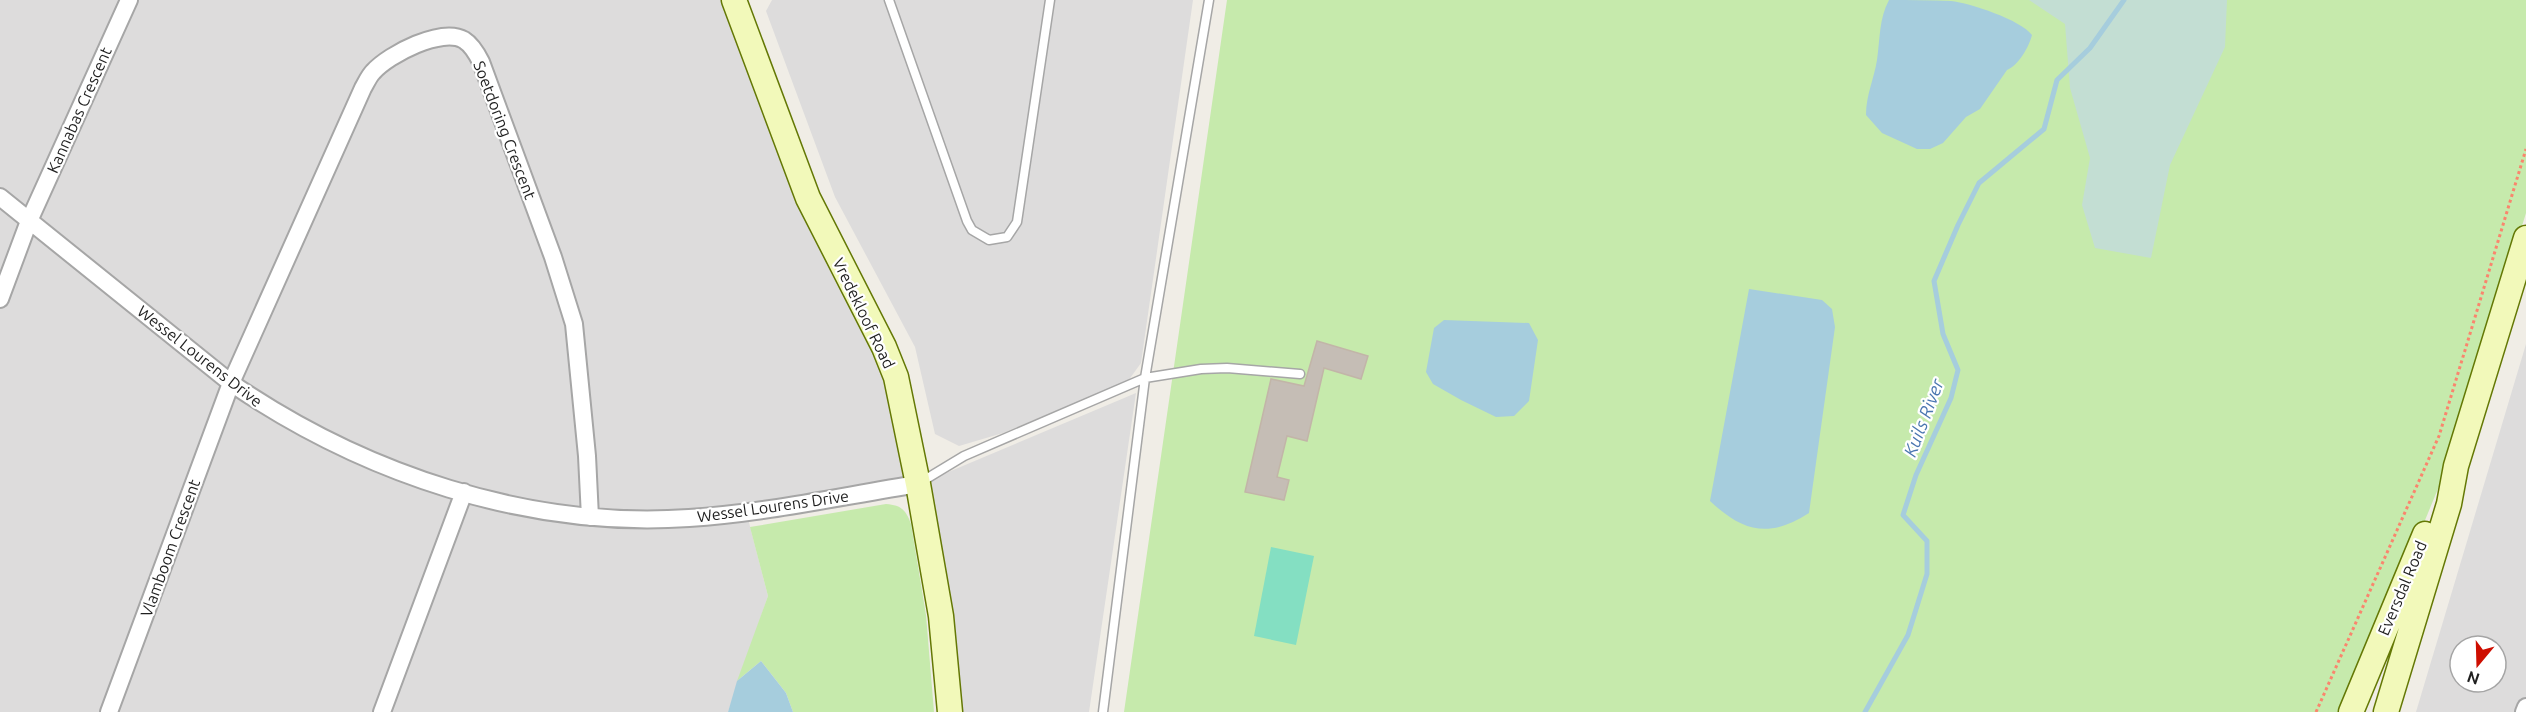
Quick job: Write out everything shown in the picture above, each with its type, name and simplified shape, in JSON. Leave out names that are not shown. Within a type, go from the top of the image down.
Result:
[{"type":"main road","name":"Vredekloof Road","points":[[734,0],[808,198],[884,347],[896,377],[918,484],[941,616],[950,712]]},
{"type":"main road","name":"Eversdal Road","points":[[2351,712],[2456,466],[2526,238]]},
{"type":"main road","name":"Eversdal Road","points":[[2386,712],[2449,504],[2456,466]]},
{"type":"street","name":"Kannabas Crescent","points":[[0,299],[29,221],[129,0]]},
{"type":"street","name":"Soetdoring Crescent","points":[[231,383],[348,120],[373,72],[398,53],[429,40],[443,37],[463,39],[472,47],[481,62],[554,257],[574,324],[587,456],[590,517]]},
{"type":"street","name":"Wessel Lourens Drive","points":[[0,197],[231,383],[267,408],[345,450],[386,467],[464,492],[518,506],[590,517],[646,520],[727,515],[918,484]]},
{"type":"street","name":"Vlamboom Crescent","points":[[110,712],[231,383]]},
{"type":"street","points":[[382,712],[464,492]]},
{"type":"street","points":[[2524,712],[2526,707]]},
{"type":"lane","points":[[889,0],[967,221],[972,230],[989,240],[1007,237],[1017,222],[1050,0]]},
{"type":"lane","points":[[1103,712],[1145,378],[1209,0]]},
{"type":"lane","points":[[918,484],[964,456],[1145,378],[1201,369],[1227,368],[1300,374]]},
{"type":"path","points":[[2316,712],[2439,436],[2526,149]]},
{"type":"shaded area","points":[[0,0],[736,0],[809,198],[886,347],[920,482],[746,511],[768,596],[728,712],[0,712]]},
{"type":"shaded area","points":[[772,0],[1193,0],[1141,363],[1128,381],[1003,433],[959,446],[935,434],[915,347],[835,197],[766,11]]},
{"type":"shaded area","points":[[2526,344],[2526,712],[2416,712]]},
{"type":"shaded area","points":[[1136,393],[1089,712],[952,712],[920,484]]},
{"type":"green space","points":[[1227,0],[2526,0],[2526,213],[2449,462],[2346,712],[1124,712]]},
{"type":"green space","points":[[2029,0],[2227,0],[2225,47],[2170,165],[2151,258],[2095,248],[2082,205],[2090,158],[2070,88],[2065,24]]},
{"type":"green space","points":[[886,504],[902,509],[911,524],[926,615],[934,712],[793,712],[786,693],[761,661],[737,681],[768,596],[750,527]]},
{"type":"green space","points":[[1271,547],[1314,556],[1296,645],[1254,636]]},
{"type":"water","points":[[1889,0],[1959,2],[2007,18],[2032,35],[2023,56],[2007,70],[1980,109],[1966,117],[1943,143],[1930,149],[1917,149],[1882,133],[1866,115],[1882,22]]},
{"type":"water","points":[[1749,289],[1822,300],[1832,309],[1835,327],[1809,513],[1795,521],[1770,529],[1746,525],[1734,520],[1710,501]]},
{"type":"water","points":[[1444,320],[1529,323],[1538,340],[1529,401],[1514,416],[1496,417],[1433,384],[1426,372],[1434,328]]},
{"type":"water","points":[[761,661],[786,693],[793,712],[728,712],[737,681]]},
{"type":"building","points":[[1317,341],[1368,356],[1361,379],[1324,368],[1307,441],[1287,436],[1277,477],[1289,480],[1284,500],[1245,492],[1271,379],[1304,386]]},
{"type":"waterway","name":"Kuils River","points":[[1865,712],[1908,635],[1927,574],[1927,541],[1903,515],[1916,475],[1951,398],[1958,370],[1943,334],[1934,281],[1979,183],[2044,129],[2057,80],[2090,48],[2124,0]]}]
